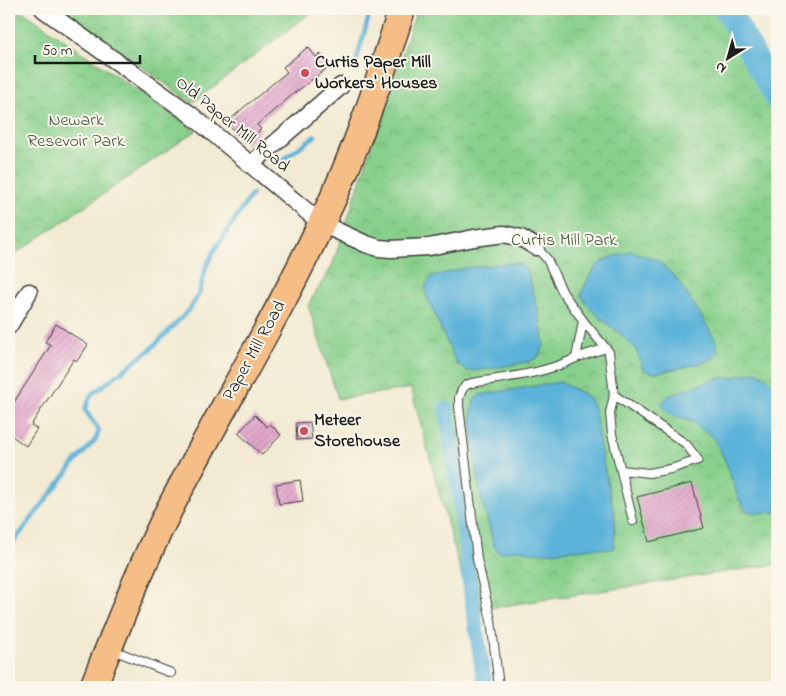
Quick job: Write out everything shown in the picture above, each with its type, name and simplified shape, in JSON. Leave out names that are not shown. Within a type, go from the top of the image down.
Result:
[{"type":"main road","name":"Paper Mill Road","points":[[93,687],[171,506],[322,224],[362,129],[402,9]]},
{"type":"street","name":"Old Paper Mill Road","points":[[42,9],[190,114],[322,224],[379,248],[429,247],[504,234],[521,238],[536,248]]},
{"type":"street","points":[[250,164],[341,86]]},
{"type":"street","points":[[9,326],[29,292]]},
{"type":"lane","points":[[536,248],[547,259],[563,293],[609,352],[614,395],[610,413],[612,434],[633,521]]},
{"type":"lane","points":[[576,358],[583,321]]},
{"type":"lane","points":[[498,687],[491,620],[477,559],[459,397],[462,390],[472,383],[539,371],[606,348]]},
{"type":"lane","points":[[614,395],[686,444],[698,460],[671,469],[649,473],[621,470]]},
{"type":"lane","points":[[109,648],[171,673]]},
{"type":"green space","name":"Newark Resevoir Park","points":[[9,9],[19,9],[196,131],[9,258]]},
{"type":"green space","points":[[62,9],[316,9],[192,103]]},
{"type":"green space","name":"Curtis Mill Park","points":[[417,9],[721,9],[777,101],[777,564],[471,611],[411,388],[338,399],[308,305],[332,266]]},
{"type":"water","points":[[632,251],[657,260],[675,277],[716,341],[718,350],[714,358],[702,363],[661,372],[654,373],[643,370],[634,347],[591,310],[581,295],[595,268],[609,258]]},
{"type":"water","points":[[513,263],[523,265],[527,269],[539,314],[544,346],[537,358],[528,362],[468,371],[458,365],[452,354],[425,292],[426,285],[431,277],[465,268]]},
{"type":"water","points":[[757,371],[777,388],[777,512],[754,513],[745,510],[715,439],[694,423],[672,415],[664,408],[662,402],[668,396],[718,378],[730,378]]},
{"type":"water","points":[[560,382],[586,395],[592,403],[595,412],[601,453],[615,517],[614,549],[588,548],[544,553],[528,552],[521,549],[499,553],[494,546],[480,492],[472,426],[474,400],[479,395]]},
{"type":"building","points":[[308,47],[316,57],[320,54],[329,67],[257,125],[261,129],[246,144],[227,123],[287,72],[283,67]]},
{"type":"building","points":[[56,324],[88,345],[77,361],[74,359],[31,425],[37,429],[26,446],[9,434],[9,410],[51,345],[45,342]]},
{"type":"building","points":[[255,415],[267,427],[270,424],[281,435],[262,455],[238,433]]},
{"type":"building","name":"Meteer Storehouse","points":[[310,422],[312,439],[297,440],[296,423]]},
{"type":"building","points":[[300,480],[303,501],[279,504],[276,484]]},
{"type":"building","points":[[692,483],[704,528],[649,542],[637,497]]},
{"type":"waterway","points":[[356,62],[371,9]]},
{"type":"waterway","points":[[727,9],[777,97]]},
{"type":"waterway","points":[[278,163],[315,136]]},
{"type":"waterway","points":[[9,548],[73,465],[96,439],[99,430],[85,410],[91,395],[151,349],[190,309],[199,294],[206,267],[214,251],[252,194]]},
{"type":"waterway","points":[[446,409],[485,687]]},
{"type":"place","name":"Curtis Paper Mill Workers' Houses","points":[[305,73]]},
{"type":"place","name":"Meteer Storehouse","points":[[304,431]]}]
